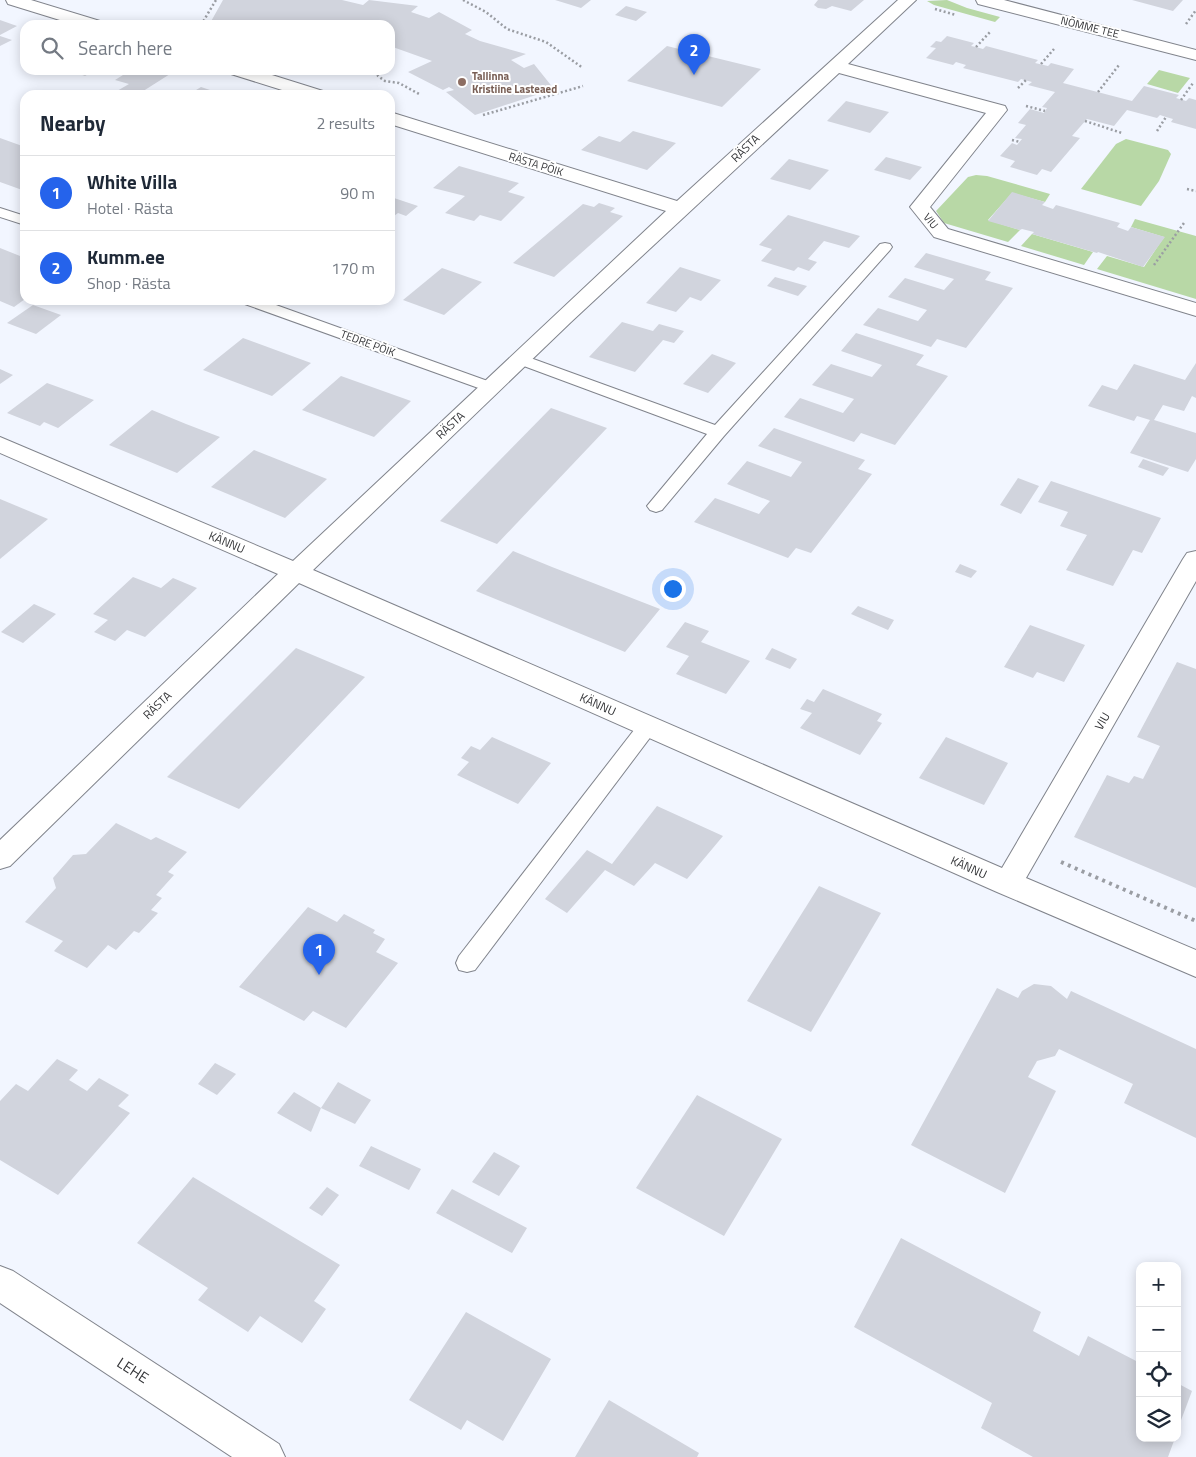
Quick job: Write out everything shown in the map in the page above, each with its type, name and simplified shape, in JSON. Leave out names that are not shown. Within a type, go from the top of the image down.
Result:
[{"type":"street","points":[[14,0],[78,20]]},
{"type":"street","name":"RÄSTA","points":[[0,858],[295,571],[519,359],[766,128],[908,0]]},
{"type":"street","name":"NÕMME TEE","points":[[984,0],[1196,55]]},
{"type":"street","name":"VIU","points":[[834,66],[998,110],[920,207],[941,233],[1196,310]]},
{"type":"street","points":[[253,75],[301,90]]},
{"type":"street","name":"RÄSTA PÕIK","points":[[395,120],[681,209]]},
{"type":"street","name":"KÄNNU","points":[[0,444],[295,571],[1008,884],[1196,964]]},
{"type":"street","name":"VIU","points":[[1008,884],[1196,559]]},
{"type":"street","name":"LEHE","points":[[0,1283],[266,1457]]},
{"type":"lane","points":[[0,212],[20,219]]},
{"type":"lane","points":[[656,506],[718,432],[885,247]]},
{"type":"lane","name":"TEDRE PÕIK","points":[[261,305],[490,387]]},
{"type":"lane","points":[[519,359],[718,432]]},
{"type":"lane","points":[[467,963],[648,726]]},
{"type":"path","points":[[205,20],[216,0]]},
{"type":"path","points":[[463,0],[486,12],[507,28],[546,42],[583,68]]},
{"type":"path","points":[[976,47],[996,26]]},
{"type":"path","points":[[1041,64],[1054,49]]},
{"type":"path","points":[[1098,92],[1120,65]]},
{"type":"path","points":[[378,75],[385,81],[399,83],[425,97]]},
{"type":"path","points":[[1181,100],[1196,78]]},
{"type":"path","points":[[1018,88],[1026,80]]},
{"type":"path","points":[[477,117],[583,86]]},
{"type":"path","points":[[1026,106],[1045,110]]},
{"type":"path","points":[[1157,131],[1166,117]]},
{"type":"path","points":[[1085,121],[1122,133]]},
{"type":"path","points":[[1187,188],[1196,191]]},
{"type":"path","points":[[1135,291],[1184,223]]},
{"type":"path","points":[[1028,848],[1196,920]]},
{"type":"green space","points":[[947,0],[967,8],[1000,17],[995,22],[934,5],[927,1]]},
{"type":"green space","points":[[1159,70],[1190,78],[1178,93],[1147,84]]},
{"type":"green space","points":[[1126,139],[1168,150],[1171,154],[1159,181],[1141,206],[1081,189],[1116,144]]},
{"type":"green space","points":[[976,175],[987,176],[1050,194],[1045,202],[1012,193],[988,220],[1020,230],[1008,242],[944,223],[936,211],[968,177]]},
{"type":"green space","points":[[1135,219],[1196,236],[1196,299],[1097,269],[1107,256],[1144,267],[1164,237],[1131,227]]},
{"type":"green space","points":[[1032,234],[1093,252],[1084,265],[1021,246]]},
{"type":"building","points":[[223,0],[342,0],[363,5],[369,0],[418,6],[411,12],[429,18],[439,12],[472,30],[465,34],[480,41],[526,54],[511,60],[524,68],[534,64],[554,89],[475,115],[446,92],[454,90],[449,87],[443,90],[408,72],[432,61],[395,48],[395,20],[212,20]]},
{"type":"building","points":[[555,0],[591,0],[581,8]]},
{"type":"building","points":[[818,0],[864,0],[851,11],[832,6],[826,9],[818,8],[814,5]]},
{"type":"building","points":[[1132,0],[1183,0],[1173,11]]},
{"type":"building","points":[[626,6],[647,12],[636,21],[615,15]]},
{"type":"building","points":[[0,20],[17,26],[0,35]]},
{"type":"building","points":[[0,36],[12,40],[0,46]]},
{"type":"building","points":[[947,36],[974,43],[971,46],[983,49],[986,46],[1038,60],[1035,63],[1048,66],[1051,63],[1074,69],[1063,83],[1132,101],[1144,86],[1179,95],[1176,98],[1186,101],[1189,98],[1196,100],[1196,129],[1171,122],[1173,119],[1160,115],[1157,118],[1127,110],[1114,126],[1087,119],[1072,136],[1080,138],[1051,172],[1042,169],[1037,175],[1010,167],[1015,161],[1000,156],[1012,143],[1017,145],[1022,139],[1015,138],[1026,125],[1018,123],[1030,109],[1044,113],[1047,108],[1042,107],[1055,92],[1028,85],[1032,82],[1021,79],[1018,82],[963,68],[966,65],[956,62],[953,65],[926,58],[936,48],[930,47],[936,41],[941,42]]},
{"type":"building","points":[[667,46],[761,69],[722,107],[627,81]]},
{"type":"building","points":[[123,75],[168,75],[145,90],[119,90],[129,84],[115,80]]},
{"type":"building","points":[[201,87],[210,90],[196,90]]},
{"type":"building","points":[[846,101],[889,112],[870,133],[827,121]]},
{"type":"building","points":[[633,131],[676,143],[647,170],[581,150],[599,136],[620,142]]},
{"type":"building","points":[[0,138],[20,145],[20,189],[0,182]]},
{"type":"building","points":[[886,157],[922,167],[910,180],[874,170]]},
{"type":"building","points":[[789,159],[829,170],[810,190],[770,179]]},
{"type":"building","points":[[459,166],[519,183],[508,192],[525,197],[501,221],[480,215],[474,221],[445,213],[465,196],[433,188]]},
{"type":"building","points":[[1012,192],[1045,202],[1042,205],[1053,209],[1056,205],[1120,223],[1117,227],[1128,231],[1131,227],[1165,237],[1143,267],[1098,252],[1032,234],[1034,232],[988,221]]},
{"type":"building","points":[[395,198],[418,206],[406,216],[398,213],[395,215]]},
{"type":"building","points":[[599,203],[615,208],[610,212],[623,216],[554,277],[513,263],[583,204],[594,207]]},
{"type":"building","points":[[788,215],[860,236],[849,248],[824,241],[808,259],[817,262],[809,271],[798,267],[794,271],[761,261],[772,249],[759,245]]},
{"type":"building","points":[[0,248],[20,256],[20,303],[14,307],[0,301]]},
{"type":"building","points":[[926,253],[991,272],[985,280],[1013,288],[966,348],[937,339],[931,347],[863,325],[878,308],[918,321],[927,310],[888,297],[905,278],[944,290],[954,279],[914,267]]},
{"type":"building","points":[[680,267],[721,280],[701,301],[690,297],[676,312],[646,303]]},
{"type":"building","points":[[442,268],[482,282],[444,315],[403,300]]},
{"type":"building","points":[[775,277],[807,286],[798,296],[767,286]]},
{"type":"building","points":[[33,305],[61,315],[36,334],[7,323]]},
{"type":"building","points":[[622,322],[653,331],[659,324],[684,331],[674,343],[663,340],[635,372],[589,357]]},
{"type":"building","points":[[856,333],[924,355],[916,365],[948,376],[895,445],[861,433],[854,442],[784,417],[800,398],[843,413],[854,399],[812,385],[831,364],[872,377],[882,365],[841,351]]},
{"type":"building","points":[[243,338],[311,363],[272,396],[203,370]]},
{"type":"building","points":[[712,354],[736,363],[708,393],[683,384]]},
{"type":"building","points":[[1196,363],[1196,398],[1192,396],[1184,411],[1163,405],[1154,420],[1196,433],[1196,459],[1188,472],[1130,453],[1150,420],[1137,416],[1134,421],[1088,406],[1102,385],[1117,390],[1134,364],[1185,380]]},
{"type":"building","points":[[0,369],[13,375],[0,384]]},
{"type":"building","points":[[341,376],[411,401],[374,437],[302,410]]},
{"type":"building","points":[[47,383],[94,400],[58,428],[44,422],[40,426],[7,413]]},
{"type":"building","points":[[551,408],[607,428],[497,544],[440,521]]},
{"type":"building","points":[[152,410],[220,437],[177,473],[109,445]]},
{"type":"building","points":[[774,428],[865,460],[858,469],[872,474],[811,553],[796,548],[788,558],[694,522],[715,498],[759,514],[770,501],[727,484],[747,461],[791,477],[802,462],[758,446]]},
{"type":"building","points":[[254,450],[327,479],[285,518],[211,487]]},
{"type":"building","points":[[1143,459],[1169,468],[1163,476],[1138,467]]},
{"type":"building","points":[[1018,478],[1039,486],[1021,514],[1000,505]]},
{"type":"building","points":[[1051,481],[1161,518],[1142,553],[1133,550],[1113,586],[1066,570],[1087,535],[1060,526],[1068,512],[1038,502]]},
{"type":"building","points":[[0,499],[48,519],[0,559]]},
{"type":"building","points":[[513,551],[660,609],[625,652],[476,591]]},
{"type":"building","points":[[960,564],[977,571],[971,578],[955,572]]},
{"type":"building","points":[[133,577],[161,588],[173,578],[197,588],[145,637],[127,630],[115,641],[94,632],[108,620],[93,614]]},
{"type":"building","points":[[34,604],[56,614],[23,643],[1,632]]},
{"type":"building","points":[[858,606],[894,620],[888,630],[851,614]]},
{"type":"building","points":[[685,622],[709,631],[701,642],[750,661],[726,694],[676,674],[689,656],[666,647]]},
{"type":"building","points":[[1030,625],[1085,645],[1064,682],[1037,672],[1033,678],[1004,667]]},
{"type":"building","points":[[296,648],[365,677],[239,809],[167,777]]},
{"type":"building","points":[[772,648],[797,659],[790,669],[765,659]]},
{"type":"building","points":[[1177,662],[1196,669],[1196,888],[1074,837],[1107,775],[1129,783],[1134,776],[1143,779],[1160,746],[1137,737]]},
{"type":"building","points":[[823,689],[882,714],[877,721],[882,723],[860,755],[800,728],[812,713],[800,709],[807,699],[814,702]]},
{"type":"building","points":[[492,737],[551,763],[518,804],[457,775],[469,762],[461,758],[471,746],[480,750]]},
{"type":"building","points":[[946,737],[1008,763],[984,805],[919,778]]},
{"type":"building","points":[[657,806],[723,836],[687,879],[655,863],[634,886],[605,870],[567,913],[545,899],[587,850],[612,864]]},
{"type":"building","points":[[116,823],[151,840],[156,837],[187,852],[168,872],[174,875],[156,895],[162,898],[151,910],[158,913],[139,933],[134,931],[116,950],[108,945],[87,968],[54,951],[63,941],[25,922],[56,888],[53,878],[73,855],[86,854]]},
{"type":"building","points":[[819,886],[881,913],[811,1032],[747,1001]]},
{"type":"building","points":[[308,907],[337,922],[344,914],[375,930],[373,933],[385,939],[376,952],[398,963],[346,1028],[313,1011],[304,1021],[239,987]]},
{"type":"building","points":[[1034,984],[1051,986],[1067,999],[1071,991],[1196,1049],[1196,1138],[1124,1103],[1133,1084],[1059,1049],[1055,1056],[1037,1061],[1028,1077],[1056,1091],[1005,1193],[911,1145],[997,988],[1018,998],[1022,991]]},
{"type":"building","points":[[57,1059],[78,1070],[69,1080],[87,1091],[99,1078],[129,1095],[118,1106],[130,1113],[58,1195],[0,1160],[0,1101],[16,1084],[28,1091]]},
{"type":"building","points":[[215,1063],[236,1074],[217,1095],[198,1084]]},
{"type":"building","points":[[338,1082],[371,1100],[355,1124],[321,1108]]},
{"type":"building","points":[[294,1092],[321,1108],[311,1132],[277,1113]]},
{"type":"building","points":[[697,1095],[782,1139],[724,1236],[636,1188]]},
{"type":"building","points":[[371,1146],[421,1169],[409,1190],[359,1166]]},
{"type":"building","points":[[494,1152],[520,1166],[499,1196],[472,1182]]},
{"type":"building","points":[[193,1177],[340,1265],[314,1301],[326,1309],[302,1343],[260,1316],[248,1332],[198,1300],[208,1288],[137,1243]]},
{"type":"building","points":[[327,1187],[339,1195],[322,1216],[309,1208]]},
{"type":"building","points":[[452,1189],[527,1228],[512,1253],[436,1213]]},
{"type":"building","points":[[901,1238],[1041,1312],[1033,1331],[1079,1356],[1088,1336],[1136,1361],[1136,1442],[1174,1442],[1168,1457],[1033,1457],[981,1428],[992,1403],[854,1327]]},
{"type":"building","points":[[466,1312],[551,1359],[503,1441],[467,1420],[461,1430],[409,1400]]},
{"type":"building","points":[[1181,1385],[1192,1391],[1181,1420]]},
{"type":"building","points":[[609,1400],[699,1453],[697,1457],[575,1457]]},
{"type":"place","name":"Kumm.ee","points":[[694,75]]},
{"type":"place","name":"Tallinna Kristiine Lasteaed","points":[[462,82]]},
{"type":"place","name":"White Villa","points":[[319,975]]}]
